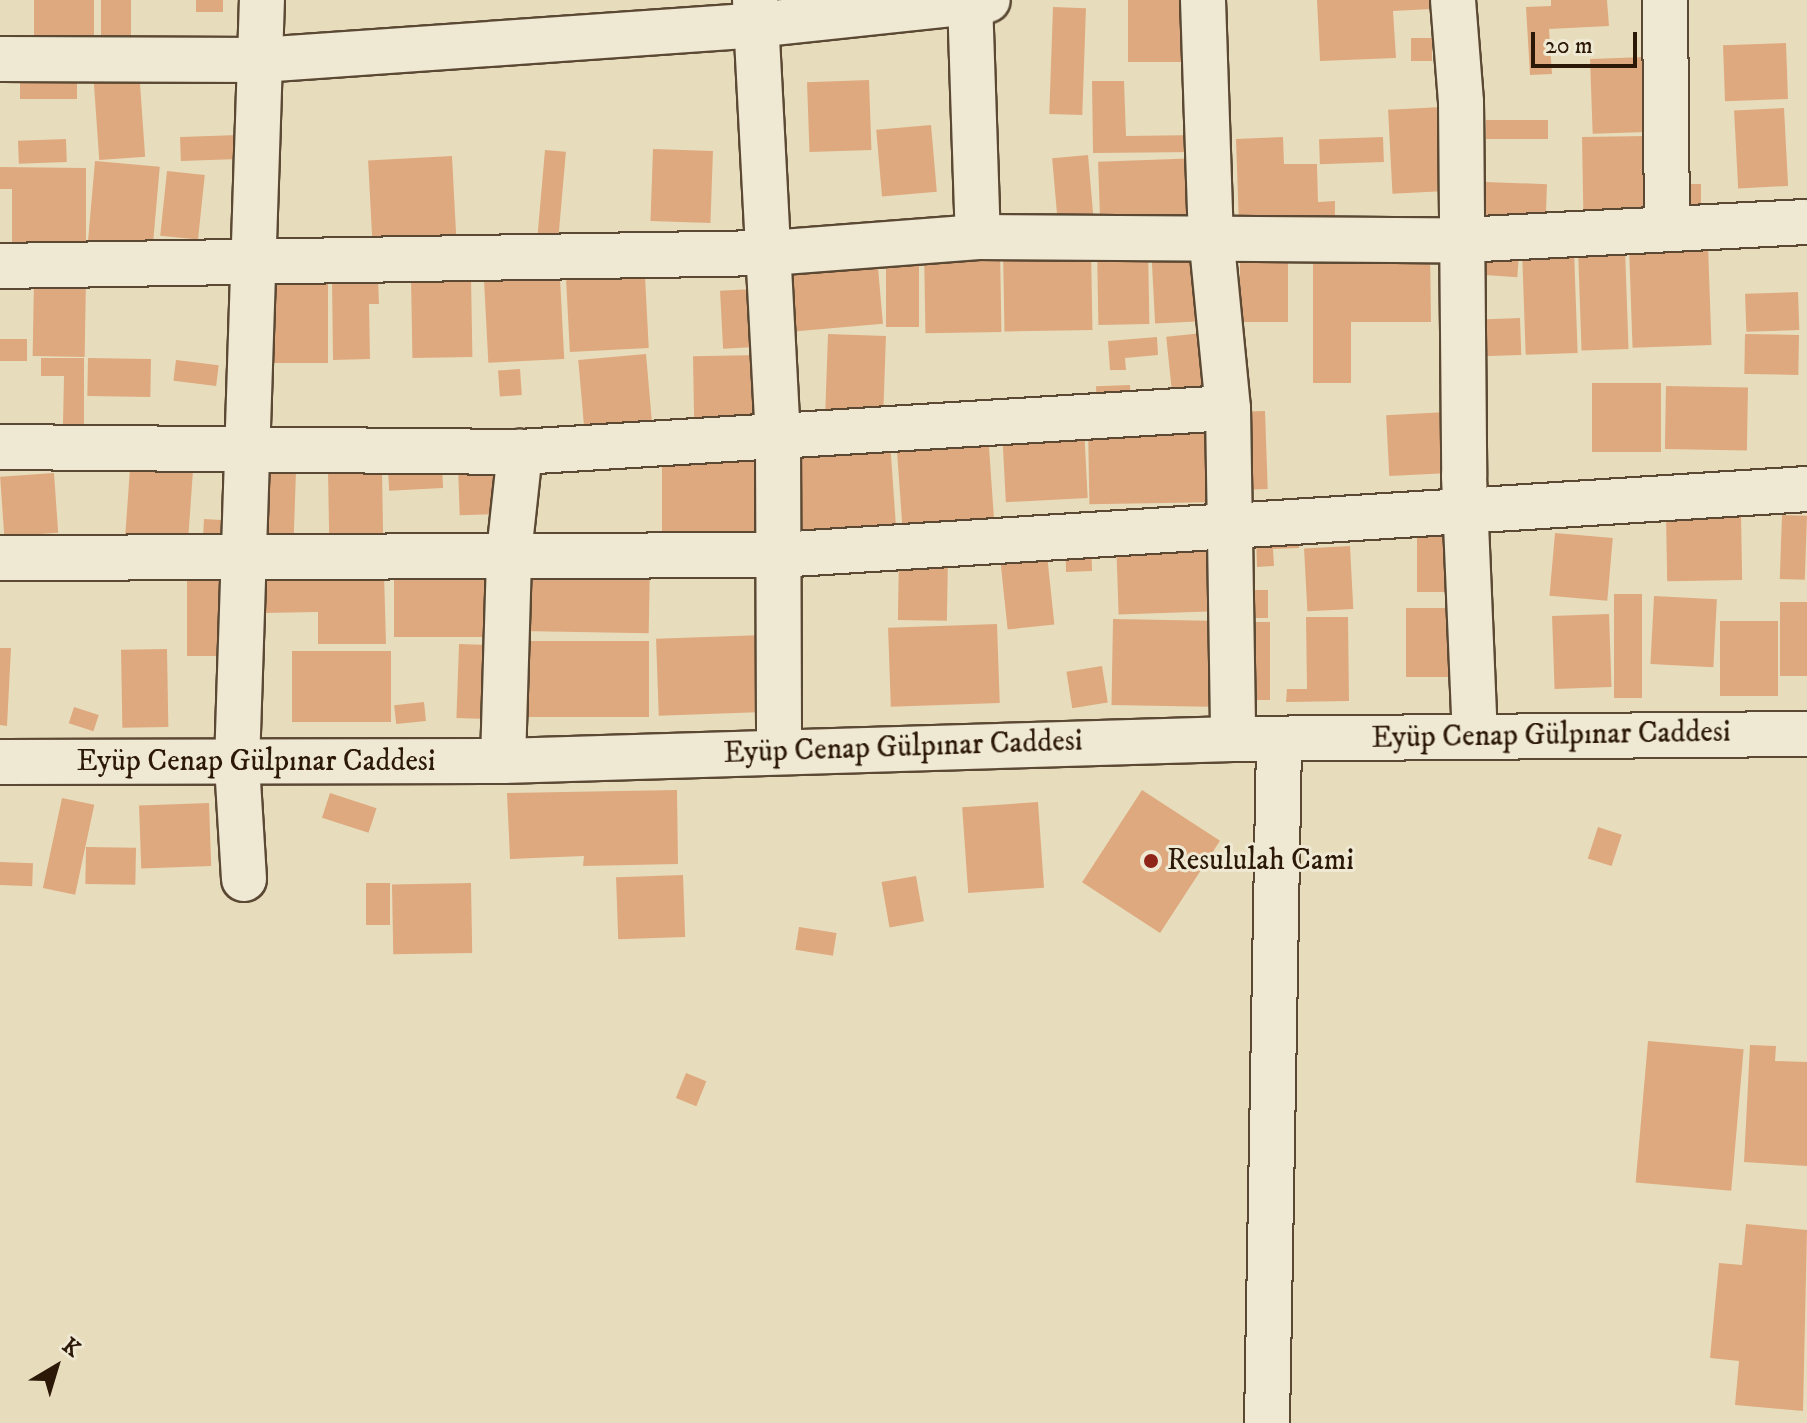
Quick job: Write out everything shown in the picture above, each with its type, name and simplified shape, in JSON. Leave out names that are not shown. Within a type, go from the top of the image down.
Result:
[{"type":"street","points":[[244,879],[237,764],[246,453],[257,265],[262,0]]},
{"type":"street","points":[[1203,0],[1211,235],[1228,408],[1233,739]]},
{"type":"street","points":[[1453,0],[1461,102],[1475,737]]},
{"type":"street","points":[[1665,0],[1667,229]]},
{"type":"street","points":[[0,59],[260,60],[755,13],[976,1],[978,237]]},
{"type":"street","points":[[755,13],[778,440],[779,750]]},
{"type":"street","points":[[0,266],[257,265],[770,253],[978,237],[1211,235],[1462,240],[1807,222]]},
{"type":"street","points":[[0,447],[246,453],[520,452],[778,440],[1228,408]]},
{"type":"street","points":[[503,761],[509,553],[520,452]]},
{"type":"street","points":[[0,558],[509,553],[778,555],[1230,523],[1807,489]]},
{"type":"street","name":"Eyüp Cenap Gülpınar Caddesi","points":[[0,762],[237,764],[503,761],[779,750],[1233,739],[1807,734]]},
{"type":"street","points":[[1267,1423],[1279,739]]},
{"type":"building","points":[[34,0],[94,0],[94,42],[34,42]]},
{"type":"building","points":[[101,0],[131,0],[131,41],[101,41]]},
{"type":"building","points":[[196,0],[223,0],[223,12],[196,12]]},
{"type":"building","points":[[1128,0],[1191,0],[1191,62],[1128,62]]},
{"type":"building","points":[[1317,0],[1431,0],[1431,9],[1393,11],[1396,58],[1320,61]]},
{"type":"building","points":[[1551,0],[1607,0],[1609,26],[1549,29],[1552,74],[1530,75],[1526,7],[1551,6]]},
{"type":"building","points":[[1053,7],[1086,8],[1082,115],[1049,114]]},
{"type":"building","points":[[1411,38],[1432,38],[1432,61],[1411,61]]},
{"type":"building","points":[[1786,43],[1788,99],[1725,101],[1723,45]]},
{"type":"building","points":[[1645,57],[1648,132],[1593,134],[1590,59]]},
{"type":"building","points":[[20,66],[77,66],[77,99],[20,99]]},
{"type":"building","points":[[139,69],[145,157],[99,160],[93,72]]},
{"type":"building","points":[[869,80],[871,150],[809,152],[807,82]]},
{"type":"building","points":[[1092,81],[1124,81],[1126,136],[1198,135],[1198,152],[1093,153]]},
{"type":"building","points":[[1442,107],[1446,191],[1392,194],[1388,110]]},
{"type":"building","points":[[1784,108],[1788,186],[1738,189],[1734,111]]},
{"type":"building","points":[[1486,120],[1548,120],[1548,139],[1486,139]]},
{"type":"building","points":[[931,125],[937,192],[882,197],[876,130]]},
{"type":"building","points":[[238,135],[239,159],[181,161],[180,137]]},
{"type":"building","points":[[1646,136],[1647,213],[1583,214],[1582,137]]},
{"type":"building","points":[[1283,137],[1284,164],[1317,164],[1318,202],[1335,201],[1335,223],[1239,227],[1236,139]]},
{"type":"building","points":[[1383,137],[1384,162],[1320,164],[1319,139]]},
{"type":"building","points":[[66,139],[67,162],[19,164],[18,141]]},
{"type":"building","points":[[653,149],[713,151],[710,223],[650,221]]},
{"type":"building","points":[[545,150],[566,152],[559,237],[538,235]]},
{"type":"building","points":[[1088,155],[1094,221],[1058,224],[1052,158]]},
{"type":"building","points":[[452,156],[457,242],[373,246],[368,160]]},
{"type":"building","points":[[1202,158],[1204,219],[1100,223],[1098,162]]},
{"type":"building","points":[[95,161],[160,167],[153,246],[88,241]]},
{"type":"building","points":[[0,167],[86,168],[86,251],[12,250],[12,189],[0,189]]},
{"type":"building","points":[[167,171],[205,175],[198,240],[160,236]]},
{"type":"building","points":[[1486,182],[1547,184],[1546,220],[1485,218]]},
{"type":"building","points":[[1680,184],[1701,184],[1701,208],[1680,208]]},
{"type":"building","points":[[1148,244],[1149,324],[1098,325],[1097,245]]},
{"type":"building","points":[[1203,244],[1207,321],[1155,324],[1151,247]]},
{"type":"building","points":[[1313,245],[1430,246],[1431,322],[1351,322],[1351,383],[1313,383]]},
{"type":"building","points":[[1708,245],[1711,345],[1633,348],[1629,248]]},
{"type":"building","points":[[1091,247],[1092,330],[1004,332],[1003,249]]},
{"type":"building","points":[[1240,247],[1288,247],[1288,322],[1240,322]]},
{"type":"building","points":[[1625,248],[1629,349],[1582,351],[1578,250]]},
{"type":"building","points":[[1000,249],[1001,332],[925,333],[924,250]]},
{"type":"building","points":[[1574,249],[1578,353],[1526,355],[1522,251]]},
{"type":"building","points":[[1472,251],[1519,254],[1517,277],[1470,274]]},
{"type":"building","points":[[886,255],[919,255],[919,327],[886,327]]},
{"type":"building","points":[[877,256],[883,324],[788,332],[782,264]]},
{"type":"building","points":[[471,276],[472,357],[412,358],[411,277]]},
{"type":"building","points":[[645,276],[649,348],[570,352],[566,280]]},
{"type":"building","points":[[34,278],[86,279],[85,357],[33,356]]},
{"type":"building","points":[[270,278],[328,278],[328,363],[270,363]]},
{"type":"building","points":[[378,278],[379,304],[369,304],[370,359],[333,360],[332,279]]},
{"type":"building","points":[[560,278],[564,359],[488,363],[484,282]]},
{"type":"building","points":[[753,289],[756,347],[723,349],[720,291]]},
{"type":"building","points":[[1798,292],[1799,330],[1746,332],[1745,294]]},
{"type":"building","points":[[1520,318],[1521,355],[1474,357],[1473,320]]},
{"type":"building","points":[[1203,333],[1209,390],[1172,394],[1166,337]]},
{"type":"building","points":[[828,334],[886,336],[883,411],[825,409]]},
{"type":"building","points":[[1745,334],[1799,335],[1798,375],[1744,374]]},
{"type":"building","points":[[1157,337],[1158,355],[1125,358],[1126,370],[1110,370],[1108,341]]},
{"type":"building","points":[[0,339],[27,339],[27,361],[0,361]]},
{"type":"building","points":[[646,354],[652,422],[584,428],[578,360]]},
{"type":"building","points":[[759,355],[760,436],[694,437],[693,356]]},
{"type":"building","points":[[41,358],[84,358],[84,436],[41,436],[41,424],[63,424],[64,376],[41,376]]},
{"type":"building","points":[[88,358],[151,359],[150,397],[87,396]]},
{"type":"building","points":[[176,360],[219,365],[216,386],[173,381]]},
{"type":"building","points":[[520,369],[522,395],[500,396],[498,371]]},
{"type":"building","points":[[1592,383],[1661,383],[1661,452],[1592,452]]},
{"type":"building","points":[[1130,385],[1131,412],[1097,413],[1096,386]]},
{"type":"building","points":[[1666,386],[1748,387],[1747,450],[1665,449]]},
{"type":"building","points":[[1265,411],[1268,489],[1243,490],[1240,412]]},
{"type":"building","points":[[1447,412],[1450,473],[1389,476],[1386,415]]},
{"type":"building","points":[[1220,424],[1221,502],[1089,504],[1088,426]]},
{"type":"building","points":[[1084,427],[1088,498],[1006,502],[1002,431]]},
{"type":"building","points":[[988,433],[994,526],[903,532],[896,439]]},
{"type":"building","points":[[890,441],[896,531],[797,538],[790,448]]},
{"type":"building","points":[[662,449],[764,449],[764,532],[662,532]]},
{"type":"building","points":[[498,465],[500,514],[460,515],[458,466]]},
{"type":"building","points":[[442,467],[443,488],[389,491],[388,470]]},
{"type":"building","points":[[130,468],[193,472],[188,539],[125,535]]},
{"type":"building","points":[[382,470],[383,534],[329,535],[328,471]]},
{"type":"building","points":[[261,471],[296,472],[294,538],[259,537]]},
{"type":"building","points":[[54,473],[58,533],[4,537],[0,477]]},
{"type":"building","points":[[1741,513],[1742,580],[1667,581],[1666,514]]},
{"type":"building","points":[[1782,515],[1807,516],[1805,580],[1780,579]]},
{"type":"building","points":[[204,519],[221,520],[220,541],[203,540]]},
{"type":"building","points":[[1417,525],[1456,525],[1456,592],[1417,592]]},
{"type":"building","points":[[1555,533],[1613,538],[1607,601],[1550,596]]},
{"type":"building","points":[[1299,536],[1299,548],[1273,549],[1274,566],[1257,567],[1256,537]]},
{"type":"building","points":[[1220,537],[1223,611],[1119,615],[1116,541]]},
{"type":"building","points":[[1091,540],[1092,571],[1066,572],[1065,541]]},
{"type":"building","points":[[1046,545],[1054,625],[1008,629],[999,550]]},
{"type":"building","points":[[1350,546],[1353,609],[1307,611],[1304,548]]},
{"type":"building","points":[[899,555],[948,556],[947,621],[898,620]]},
{"type":"building","points":[[521,558],[650,560],[649,633],[520,631]]},
{"type":"building","points":[[187,573],[226,573],[226,656],[187,656]]},
{"type":"building","points":[[384,573],[386,644],[318,644],[318,612],[263,613],[262,575]]},
{"type":"building","points":[[394,577],[488,577],[488,637],[394,637]]},
{"type":"building","points":[[1251,590],[1268,590],[1268,618],[1251,618]]},
{"type":"building","points":[[1614,594],[1642,594],[1642,698],[1614,698]]},
{"type":"building","points":[[1654,596],[1717,599],[1713,667],[1650,664]]},
{"type":"building","points":[[1780,602],[1807,602],[1807,676],[1780,676]]},
{"type":"building","points":[[1406,608],[1464,608],[1464,677],[1406,677]]},
{"type":"building","points":[[1609,614],[1612,687],[1555,689],[1552,616]]},
{"type":"building","points":[[1306,617],[1348,617],[1349,701],[1286,702],[1287,689],[1307,689]]},
{"type":"building","points":[[1113,619],[1223,621],[1221,707],[1111,705]]},
{"type":"building","points":[[1720,621],[1778,621],[1778,696],[1720,696]]},
{"type":"building","points":[[1253,622],[1270,622],[1270,700],[1253,700]]},
{"type":"building","points":[[997,624],[1000,703],[891,707],[888,628]]},
{"type":"building","points":[[765,635],[768,712],[659,716],[656,639]]},
{"type":"building","points":[[518,641],[649,641],[649,717],[518,717]]},
{"type":"building","points":[[459,644],[489,645],[486,719],[456,718]]},
{"type":"building","points":[[0,648],[11,648],[7,726],[0,725]]},
{"type":"building","points":[[167,649],[168,727],[122,728],[121,650]]},
{"type":"building","points":[[292,651],[391,651],[391,722],[292,722]]},
{"type":"building","points":[[1102,666],[1108,703],[1072,708],[1066,672]]},
{"type":"building","points":[[424,702],[426,721],[396,724],[394,705]]},
{"type":"building","points":[[74,707],[99,715],[93,731],[69,723]]},
{"type":"building","points":[[677,790],[678,864],[583,866],[584,856],[510,859],[507,793]]},
{"type":"building","name":"Resululah Cami","points":[[1142,790],[1220,841],[1160,933],[1082,882]]},
{"type":"building","points":[[330,793],[377,808],[369,833],[322,818]]},
{"type":"building","points":[[62,798],[94,805],[75,895],[43,888]]},
{"type":"building","points":[[1038,802],[1044,888],[968,893],[962,807]]},
{"type":"building","points":[[209,803],[211,866],[141,868],[139,805]]},
{"type":"building","points":[[1598,827],[1622,835],[1612,866],[1588,858]]},
{"type":"building","points":[[86,847],[136,848],[135,885],[85,884]]},
{"type":"building","points":[[0,862],[33,863],[32,886],[0,885]]},
{"type":"building","points":[[683,875],[685,937],[618,939],[616,877]]},
{"type":"building","points":[[916,876],[924,921],[890,927],[882,882]]},
{"type":"building","points":[[366,883],[390,883],[390,925],[366,925]]},
{"type":"building","points":[[471,883],[472,953],[393,954],[392,884]]},
{"type":"building","points":[[799,927],[837,933],[833,956],[795,950]]},
{"type":"building","points":[[1648,1041],[1744,1049],[1731,1191],[1636,1182]]},
{"type":"building","points":[[1750,1045],[1776,1046],[1775,1061],[1807,1062],[1807,1166],[1744,1162]]},
{"type":"building","points":[[686,1073],[706,1081],[696,1106],[676,1098]]},
{"type":"building","points":[[1746,1224],[1807,1230],[1803,1411],[1735,1405],[1739,1361],[1710,1358],[1719,1263],[1742,1265]]},
{"type":"place","name":"Resululah Cami","points":[[1151,861]]}]
